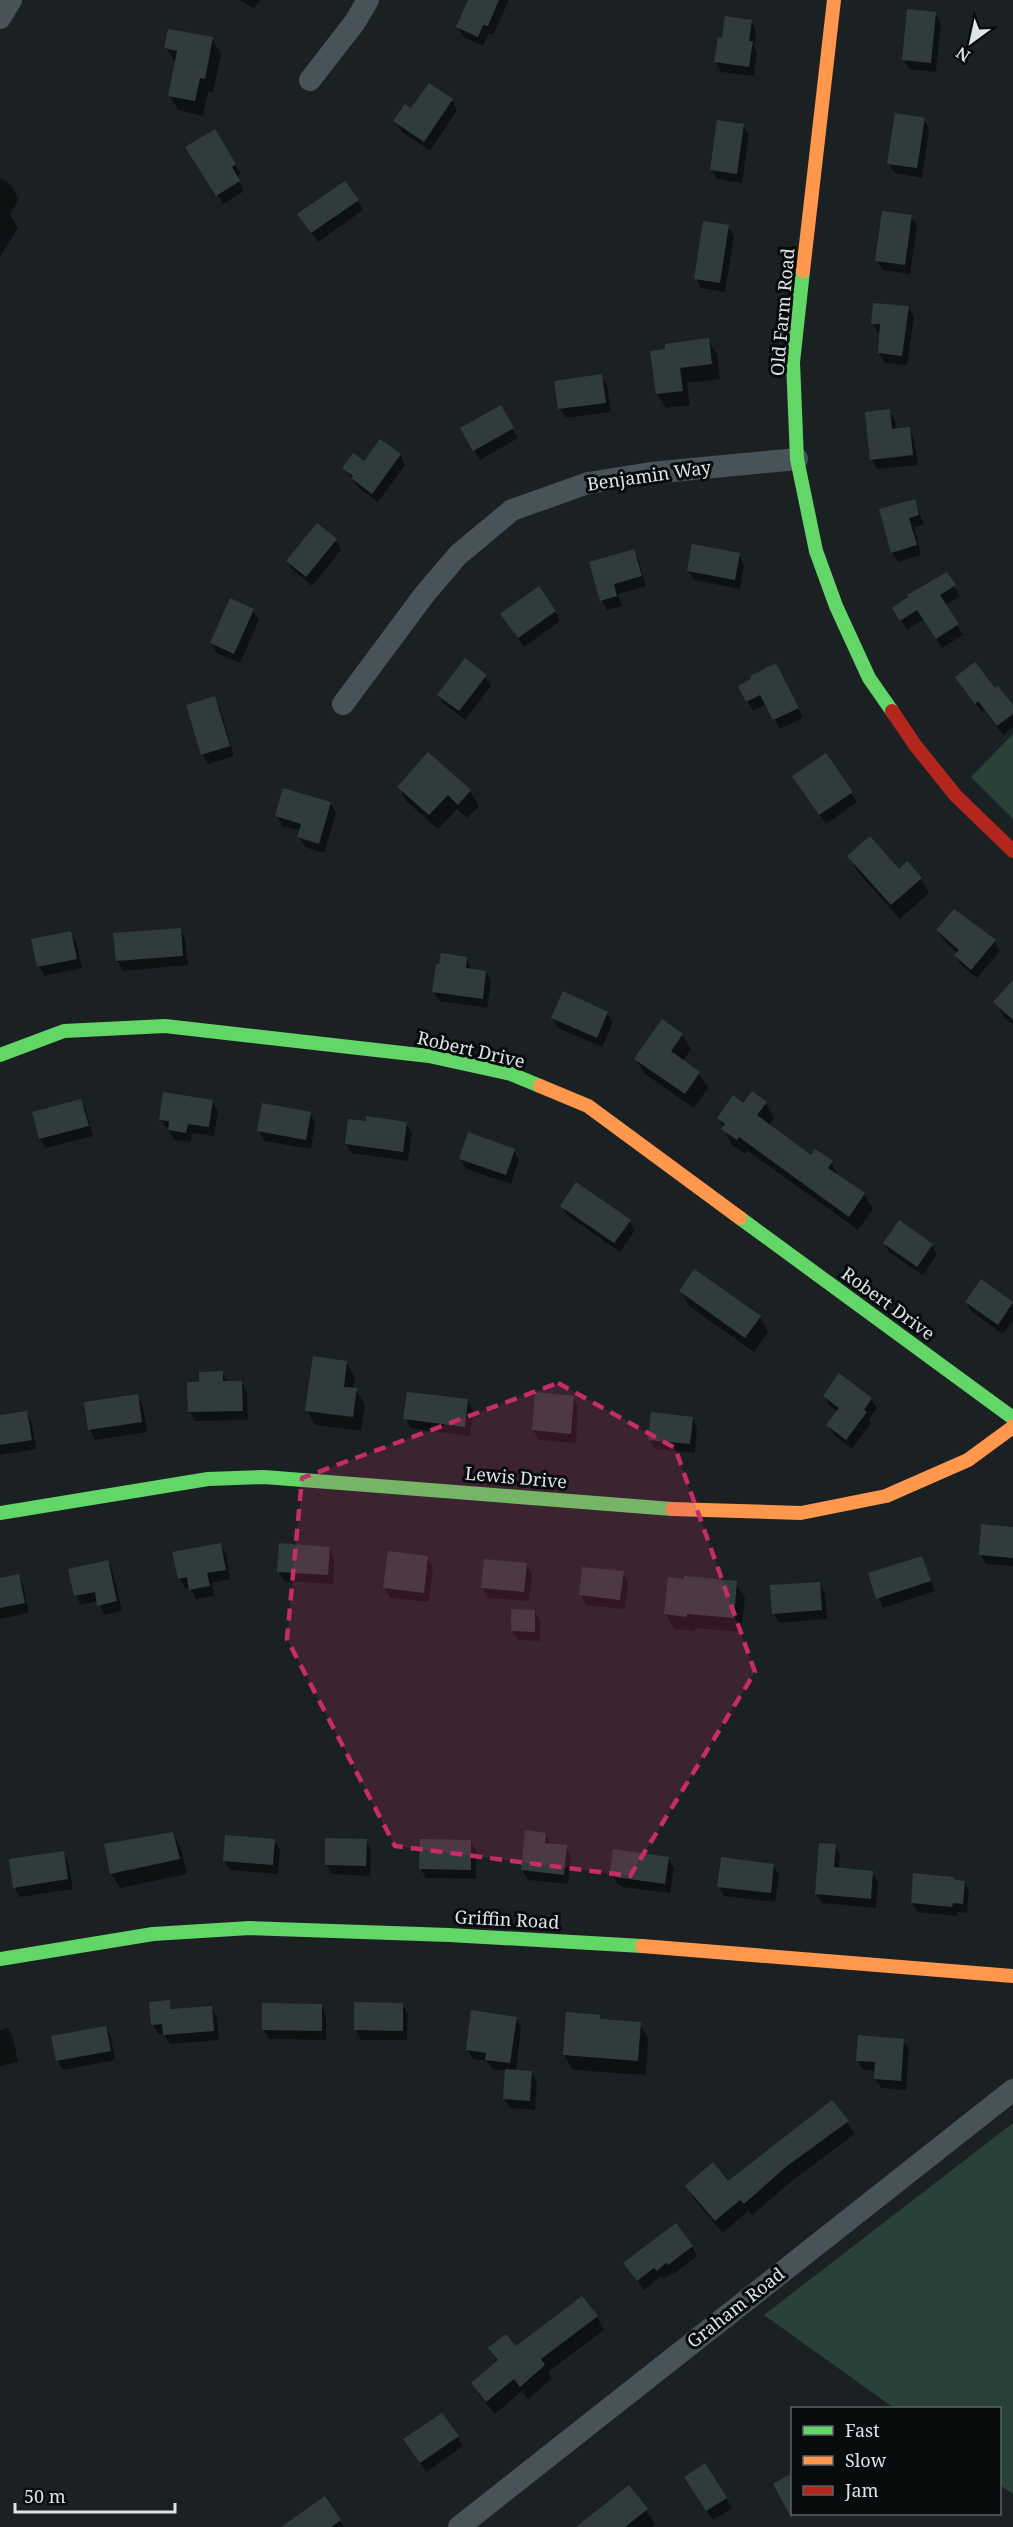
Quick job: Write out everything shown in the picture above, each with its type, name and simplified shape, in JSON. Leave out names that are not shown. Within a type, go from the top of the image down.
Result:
[{"type":"street","points":[[0,18],[11,0]]},
{"type":"street","points":[[310,80],[355,22],[368,0]]},
{"type":"street","name":"Old Farm Road","points":[[834,0],[794,362],[797,459],[816,550],[836,606],[869,678],[915,745],[956,796],[1013,851]]},
{"type":"street","name":"Benjamin Way","points":[[343,704],[444,571],[458,555],[512,510],[588,483],[651,473],[797,459]]},
{"type":"street","name":"Robert Drive","points":[[0,1055],[64,1031],[165,1026],[429,1056],[511,1074],[588,1106],[1013,1418]]},
{"type":"street","name":"Lewis Drive","points":[[0,1513],[208,1479],[264,1476],[672,1509],[801,1513],[886,1496],[968,1460],[1013,1427]]},
{"type":"street","name":"Griffin Road","points":[[0,1959],[153,1934],[250,1928],[449,1935],[650,1946],[1013,1976]]},
{"type":"street","name":"Graham Road","points":[[459,2527],[1013,2090]]},
{"type":"highlighted area","points":[[558,1383],[675,1448],[755,1672],[630,1876],[395,1846],[287,1639],[302,1478]]},
{"type":"green space","points":[[1013,734],[1013,819],[971,777]]},
{"type":"green space","points":[[1013,2123],[1013,2494],[1001,2486],[1001,2407],[893,2407],[764,2315]]},
{"type":"building","points":[[468,0],[499,0],[488,26],[483,25],[478,37],[456,27]]},
{"type":"building","points":[[907,9],[936,12],[931,63],[902,60]]},
{"type":"building","points":[[725,16],[752,20],[749,41],[753,41],[749,67],[714,62],[718,37],[722,38]]},
{"type":"building","points":[[168,29],[213,37],[205,79],[200,78],[195,101],[168,96],[177,51],[164,48]]},
{"type":"building","points":[[429,83],[453,99],[424,142],[393,121],[405,104],[411,108]]},
{"type":"building","points":[[895,113],[925,118],[917,168],[887,164]]},
{"type":"building","points":[[717,120],[744,124],[737,174],[710,170]]},
{"type":"building","points":[[215,129],[236,164],[232,167],[240,181],[216,196],[185,147]]},
{"type":"building","points":[[345,181],[359,200],[311,233],[297,214]]},
{"type":"building","points":[[882,211],[912,215],[905,265],[875,261]]},
{"type":"building","points":[[703,221],[729,225],[720,283],[694,279]]},
{"type":"building","points":[[873,303],[909,306],[902,356],[878,353],[880,324],[871,324]]},
{"type":"building","points":[[709,338],[712,364],[680,368],[683,391],[656,394],[650,351],[665,349],[665,344]]},
{"type":"building","points":[[602,374],[606,403],[558,409],[554,381]]},
{"type":"building","points":[[501,405],[514,428],[473,451],[460,428]]},
{"type":"building","points":[[890,409],[892,429],[910,427],[913,455],[870,460],[865,412]]},
{"type":"building","points":[[380,439],[401,454],[372,494],[342,468],[353,453],[364,461]]},
{"type":"building","points":[[915,499],[919,515],[909,518],[917,545],[891,553],[879,509]]},
{"type":"building","points":[[317,523],[337,539],[306,577],[286,561]]},
{"type":"building","points":[[692,544],[740,553],[735,580],[687,571]]},
{"type":"building","points":[[634,549],[642,576],[614,584],[617,596],[600,601],[589,562]]},
{"type":"building","points":[[947,572],[956,585],[940,595],[959,624],[936,639],[917,610],[900,621],[892,608],[908,597],[907,595]]},
{"type":"building","points":[[539,586],[556,611],[518,638],[500,614]]},
{"type":"building","points":[[230,598],[254,609],[234,654],[210,643]]},
{"type":"building","points":[[465,658],[487,675],[459,711],[437,695]]},
{"type":"building","points":[[975,662],[995,688],[998,686],[1013,705],[1013,714],[997,726],[978,701],[975,704],[955,677]]},
{"type":"building","points":[[776,663],[799,708],[773,720],[760,695],[746,702],[738,686],[751,679],[750,676]]},
{"type":"building","points":[[215,696],[230,746],[201,755],[186,705]]},
{"type":"building","points":[[428,752],[471,790],[458,805],[448,795],[429,815],[397,787]]},
{"type":"building","points":[[826,753],[853,792],[819,815],[792,776]]},
{"type":"building","points":[[283,788],[331,802],[319,844],[297,837],[301,824],[275,816]]},
{"type":"building","points":[[870,836],[899,869],[907,861],[922,878],[891,905],[847,856]]},
{"type":"building","points":[[954,909],[996,940],[971,970],[954,955],[959,950],[936,930]]},
{"type":"building","points":[[181,928],[183,956],[116,961],[113,933]]},
{"type":"building","points":[[71,931],[77,959],[37,967],[31,939]]},
{"type":"building","points":[[441,953],[467,957],[466,968],[486,971],[483,999],[432,992],[436,964],[439,964]]},
{"type":"building","points":[[1013,980],[1013,1020],[993,1002]]},
{"type":"building","points":[[563,991],[608,1012],[597,1038],[551,1018]]},
{"type":"building","points":[[662,1019],[683,1034],[671,1051],[700,1072],[685,1094],[634,1059]]},
{"type":"building","points":[[752,1091],[767,1102],[757,1115],[811,1155],[815,1149],[833,1161],[828,1168],[865,1193],[849,1217],[739,1137],[737,1140],[721,1129],[725,1124],[717,1118],[733,1095],[743,1103]]},
{"type":"building","points":[[163,1092],[213,1100],[209,1127],[188,1124],[186,1133],[168,1130],[169,1121],[159,1120]]},
{"type":"building","points":[[81,1099],[89,1126],[39,1139],[32,1112]]},
{"type":"building","points":[[262,1103],[311,1112],[306,1140],[257,1131]]},
{"type":"building","points":[[366,1116],[407,1122],[403,1152],[345,1144],[348,1119],[366,1121]]},
{"type":"building","points":[[468,1132],[515,1149],[506,1175],[459,1159]]},
{"type":"building","points":[[576,1182],[631,1220],[614,1243],[560,1206]]},
{"type":"building","points":[[899,1220],[933,1244],[917,1267],[883,1243]]},
{"type":"building","points":[[694,1269],[761,1316],[745,1338],[679,1291]]},
{"type":"building","points":[[981,1279],[1013,1302],[998,1325],[965,1302]]},
{"type":"building","points":[[313,1356],[347,1361],[344,1387],[357,1388],[353,1417],[305,1411]]},
{"type":"building","points":[[223,1371],[223,1381],[242,1381],[243,1411],[188,1412],[187,1382],[199,1382],[199,1372]]},
{"type":"building","points":[[839,1373],[872,1398],[864,1410],[867,1412],[846,1440],[826,1425],[839,1408],[823,1396]]},
{"type":"building","points":[[407,1392],[468,1399],[465,1427],[403,1419]]},
{"type":"building","points":[[535,1392],[574,1396],[571,1434],[532,1430]]},
{"type":"building","points":[[138,1394],[142,1422],[88,1430],[84,1402]]},
{"type":"building","points":[[27,1411],[32,1440],[0,1445],[0,1415]]},
{"type":"building","points":[[651,1412],[693,1417],[690,1444],[648,1440]]},
{"type":"building","points":[[981,1524],[1013,1527],[1013,1558],[979,1555]]},
{"type":"building","points":[[221,1543],[226,1570],[207,1573],[210,1586],[189,1590],[187,1577],[178,1579],[172,1552]]},
{"type":"building","points":[[279,1543],[330,1547],[328,1575],[277,1572]]},
{"type":"building","points":[[388,1551],[428,1556],[424,1593],[383,1588]]},
{"type":"building","points":[[922,1556],[931,1581],[876,1599],[868,1573]]},
{"type":"building","points":[[484,1559],[527,1563],[524,1592],[481,1588]]},
{"type":"building","points":[[108,1560],[117,1601],[97,1606],[95,1592],[74,1596],[68,1569]]},
{"type":"building","points":[[582,1567],[624,1571],[620,1600],[579,1595]]},
{"type":"building","points":[[19,1574],[25,1603],[0,1608],[0,1578]]},
{"type":"building","points":[[684,1576],[737,1581],[734,1618],[664,1614],[668,1577],[684,1579]]},
{"type":"building","points":[[820,1582],[822,1610],[772,1614],[770,1585]]},
{"type":"building","points":[[511,1609],[535,1610],[535,1632],[511,1631]]},
{"type":"building","points":[[525,1830],[546,1833],[545,1843],[567,1845],[564,1875],[521,1870]]},
{"type":"building","points":[[173,1832],[180,1859],[110,1874],[104,1844]]},
{"type":"building","points":[[225,1835],[275,1839],[273,1865],[223,1861]]},
{"type":"building","points":[[325,1838],[367,1839],[366,1866],[325,1865]]},
{"type":"building","points":[[420,1839],[471,1840],[471,1870],[419,1869]]},
{"type":"building","points":[[819,1843],[836,1844],[834,1867],[873,1871],[871,1899],[815,1894]]},
{"type":"building","points":[[613,1849],[669,1857],[665,1884],[615,1877],[616,1874],[610,1873]]},
{"type":"building","points":[[64,1851],[68,1879],[13,1888],[9,1859]]},
{"type":"building","points":[[721,1857],[774,1864],[771,1893],[717,1887]]},
{"type":"building","points":[[913,1873],[953,1877],[955,1880],[965,1881],[963,1904],[953,1903],[952,1907],[911,1903]]},
{"type":"building","points":[[170,2000],[171,2009],[212,2006],[214,2031],[163,2035],[162,2024],[151,2025],[149,2002]]},
{"type":"building","points":[[354,2002],[403,2003],[403,2031],[354,2030]]},
{"type":"building","points":[[262,2003],[322,2004],[322,2031],[262,2030]]},
{"type":"building","points":[[471,2010],[517,2017],[510,2063],[485,2060],[486,2053],[466,2050]]},
{"type":"building","points":[[566,2012],[600,2015],[600,2019],[641,2022],[638,2061],[563,2055]]},
{"type":"building","points":[[106,2026],[111,2051],[56,2061],[51,2036]]},
{"type":"building","points":[[858,2035],[904,2039],[901,2081],[874,2079],[875,2062],[856,2061]]},
{"type":"building","points":[[505,2069],[532,2071],[530,2101],[503,2099]]},
{"type":"building","points":[[832,2100],[849,2121],[787,2166],[744,2204],[740,2200],[715,2221],[685,2186],[713,2162],[728,2181]]},
{"type":"building","points":[[676,2223],[693,2246],[668,2265],[666,2263],[657,2271],[654,2268],[637,2281],[623,2263]]},
{"type":"building","points":[[582,2296],[598,2316],[541,2359],[545,2365],[520,2387],[514,2379],[486,2402],[471,2383],[498,2360],[488,2348],[506,2334],[516,2346]]},
{"type":"building","points":[[442,2413],[459,2436],[420,2463],[403,2439]]},
{"type":"building","points":[[705,2463],[727,2498],[706,2511],[684,2477]]},
{"type":"building","points":[[791,2474],[792,2519],[773,2484]]},
{"type":"building","points":[[629,2485],[648,2509],[625,2527],[576,2527]]},
{"type":"building","points":[[325,2496],[341,2520],[331,2527],[281,2527]]},
{"type":"traffic: fast","points":[[803,271],[793,362],[797,459],[816,551],[836,606],[869,678],[892,711]]},
{"type":"traffic: fast","points":[[0,1055],[64,1031],[165,1026],[429,1056],[511,1074],[540,1086]]},
{"type":"traffic: fast","points":[[740,1218],[1013,1418]]},
{"type":"traffic: fast","points":[[0,1513],[208,1479],[264,1477],[672,1509]]},
{"type":"traffic: fast","points":[[0,1959],[153,1934],[250,1928],[449,1935],[642,1946]]},
{"type":"traffic: slow","points":[[803,271],[834,0]]},
{"type":"traffic: slow","points":[[540,1086],[588,1106],[740,1218]]},
{"type":"traffic: slow","points":[[672,1509],[801,1513],[886,1496],[968,1460],[1013,1427]]},
{"type":"traffic: slow","points":[[642,1946],[1013,1976]]},
{"type":"traffic: jam","points":[[892,711],[915,745],[956,796],[1013,851]]}]
